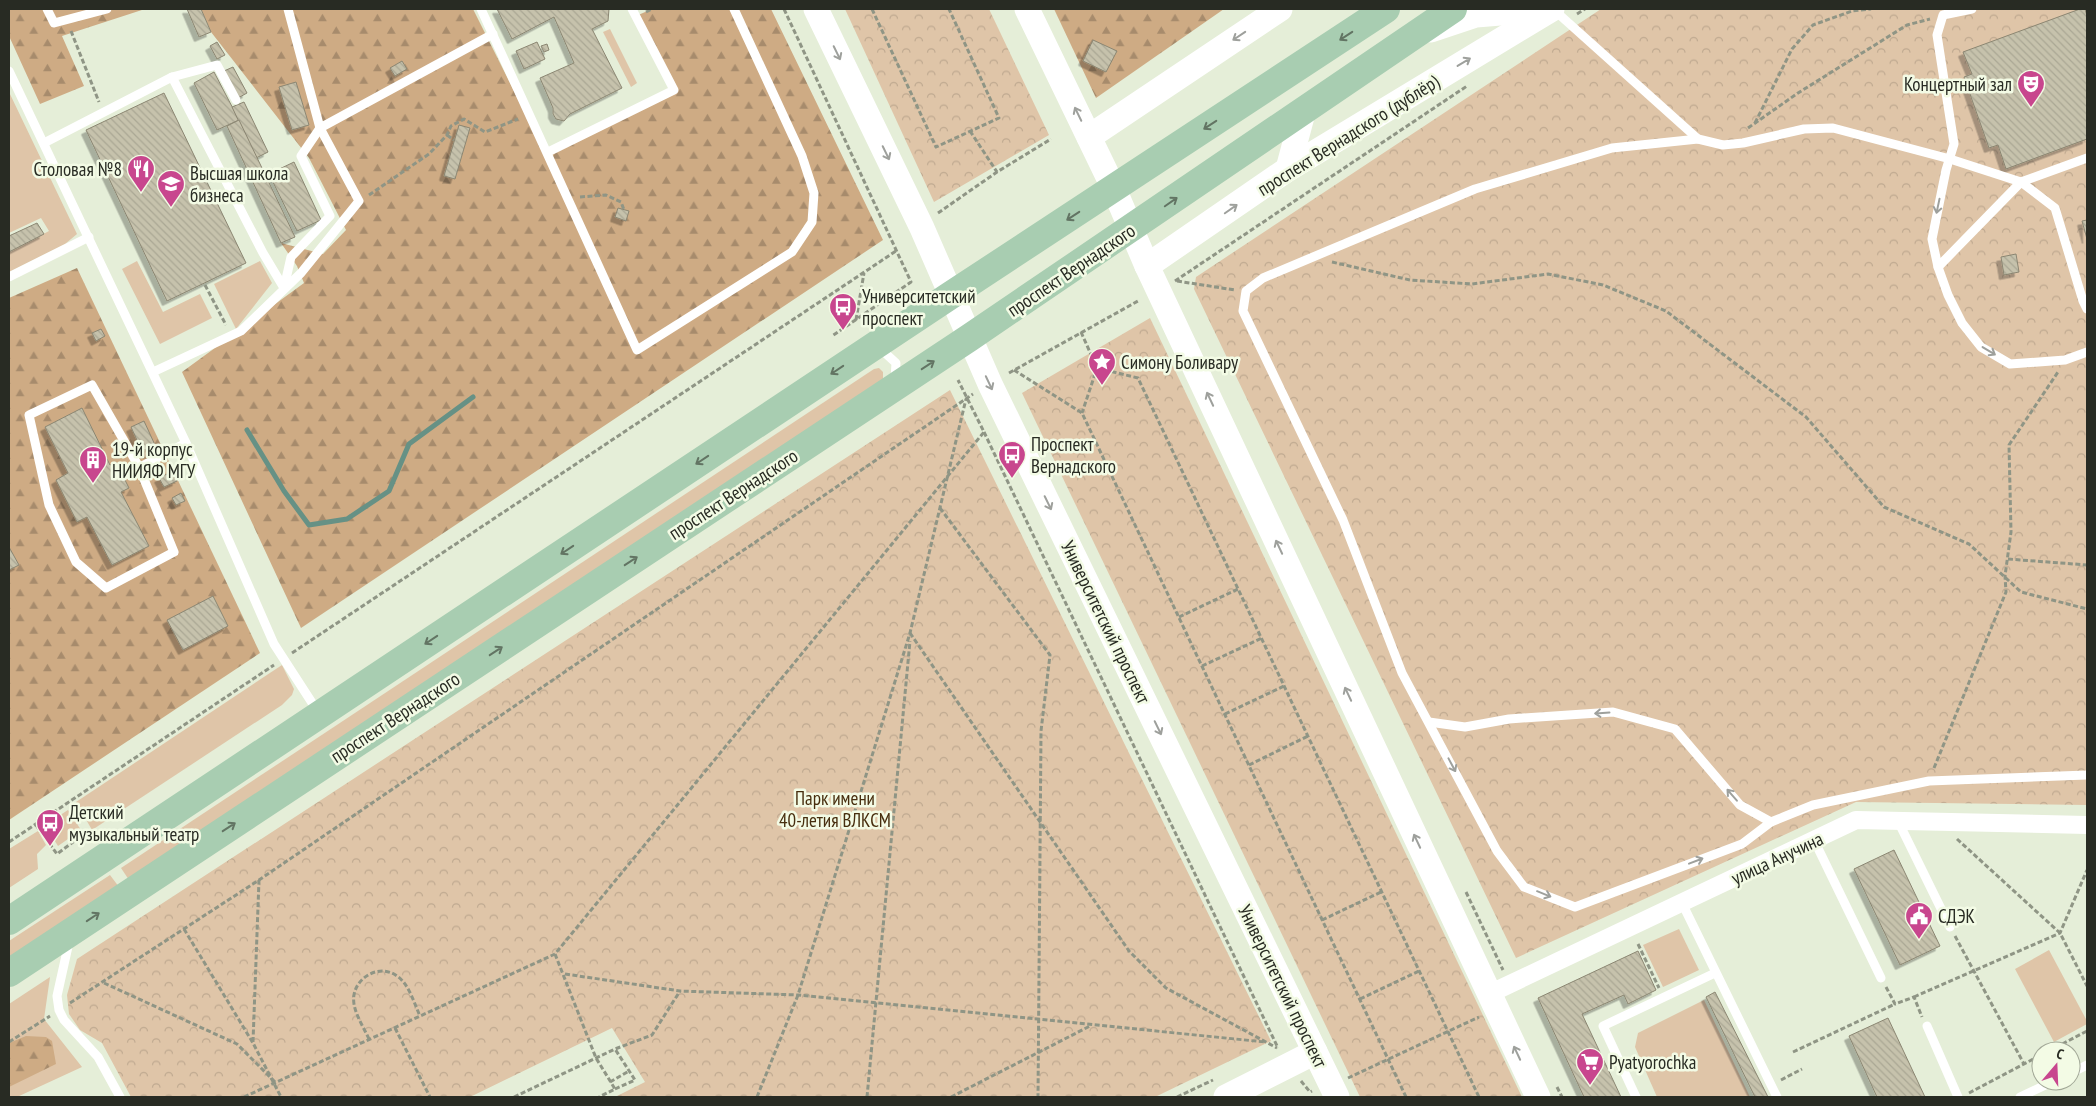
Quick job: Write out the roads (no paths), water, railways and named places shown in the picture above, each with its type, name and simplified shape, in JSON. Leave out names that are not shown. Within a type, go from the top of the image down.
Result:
[{"type":"main road","name":"Университетский проспект","points":[[816,9],[922,228],[969,338],[1335,1092]]},
{"type":"main road","points":[[1027,9],[1114,189],[1130,230],[1538,1097]]},
{"type":"main road","points":[[1089,137],[1280,9]]},
{"type":"main road","points":[[9,921],[861,354],[1386,9]]},
{"type":"main road","name":"проспект Вернадского","points":[[9,973],[969,338],[1453,9]]},
{"type":"main road","points":[[1414,36],[1447,23],[1476,15],[1555,12]]},
{"type":"main road","name":"проспект Вернадского (дублёр)","points":[[1147,266],[1288,170],[1555,12]]},
{"type":"main road","points":[[1288,170],[1304,109]]},
{"type":"main road","points":[[1226,1097],[1316,1052]]},
{"type":"street","name":"улица Анучина","points":[[1493,1001],[1682,903],[1856,820],[2087,824]]},
{"type":"lane","points":[[47,9],[54,23],[107,9]]},
{"type":"lane","points":[[153,372],[241,331],[301,273],[359,201],[320,128],[288,9]]},
{"type":"lane","points":[[480,9],[548,152],[568,202],[637,350],[792,252],[812,222],[814,193],[802,156],[734,9]]},
{"type":"lane","points":[[548,152],[674,90],[632,9]]},
{"type":"lane","points":[[1972,9],[1943,15],[1937,35],[1954,144],[1932,239],[1938,267],[1948,296],[1962,323],[1981,347],[2010,364],[2065,360],[2087,352]]},
{"type":"lane","points":[[1555,12],[1698,139]]},
{"type":"lane","points":[[284,288],[291,257],[330,216],[301,156],[320,128],[493,34]]},
{"type":"lane","points":[[44,143],[172,77],[217,65],[236,100]]},
{"type":"lane","points":[[9,71],[186,443],[274,644],[320,714]]},
{"type":"lane","points":[[172,77],[263,253],[284,288]]},
{"type":"lane","points":[[2087,309],[2055,208],[2021,182],[1950,159],[1833,128],[1804,129],[1743,143],[1723,144],[1698,139],[1612,148],[1475,189],[1263,278],[1246,291],[1243,311],[1343,520],[1402,673],[1498,851],[1524,886],[1575,907],[1742,844],[1771,822],[1813,805],[1929,781],[2087,775]]},
{"type":"lane","points":[[1938,267],[2021,182],[2087,158]]},
{"type":"lane","points":[[9,277],[89,237]]},
{"type":"lane","points":[[861,354],[874,351],[884,352],[896,363],[896,377],[888,392]]},
{"type":"lane","points":[[92,385],[139,467],[174,552],[106,588],[76,562],[50,505],[29,415],[92,385]]},
{"type":"lane","points":[[123,476],[186,443]]},
{"type":"lane","points":[[1429,722],[1466,727],[1509,719],[1613,712],[1675,729],[1740,805],[1771,822]]},
{"type":"lane","points":[[1898,821],[1950,927]]},
{"type":"lane","points":[[1814,840],[1881,978]]},
{"type":"lane","points":[[1682,903],[1777,1097]]},
{"type":"lane","points":[[71,932],[57,996],[60,1010],[64,1020],[98,1057],[120,1097]]},
{"type":"lane","points":[[1636,1097],[1603,1026],[1715,973]]},
{"type":"lane","points":[[1927,1026],[1959,1097]]},
{"type":"lane","points":[[2020,1097],[2033,1091]]},
{"type":"waterway","points":[[247,430],[284,491],[309,525],[347,519],[389,491],[409,444],[473,397]]},
{"type":"place","name":"Концертный зал","points":[[2031,108]]},
{"type":"place","name":"Столовая №8","points":[[141,193]]},
{"type":"place","name":"Высшая школа бизнеса","points":[[171,208]]},
{"type":"place","name":"Университетский проспект","points":[[843,331]]},
{"type":"place","name":"Симону Боливару","points":[[1102,386]]},
{"type":"place","name":"Проспект Вернадского","points":[[1012,479]]},
{"type":"place","name":"19-й корпус НИИЯФ МГУ","points":[[93,484]]},
{"type":"place","name":"Детский музыкальный театр","points":[[50,847]]},
{"type":"place","name":"СДЭК","points":[[1919,940]]},
{"type":"place","name":"Pyatyorochka","points":[[1590,1086]]},
{"type":"park label","name":"Парк имени 40-летия ВЛКСМ","points":[[835,809]]}]
